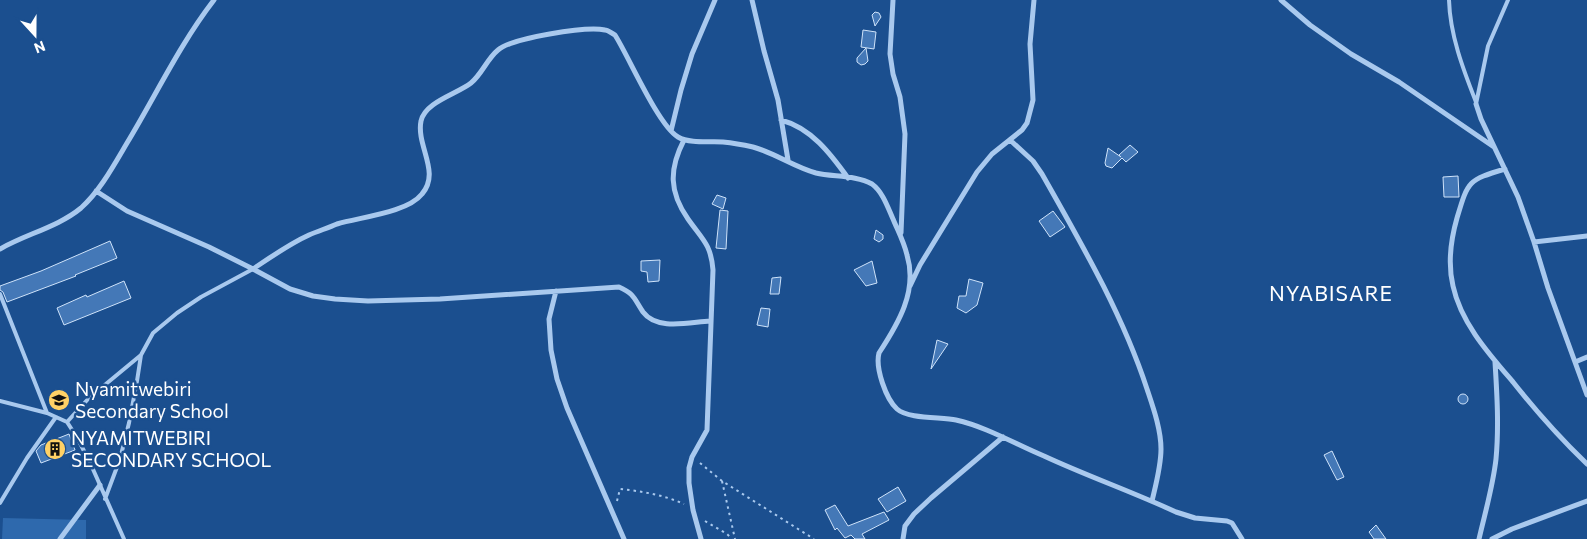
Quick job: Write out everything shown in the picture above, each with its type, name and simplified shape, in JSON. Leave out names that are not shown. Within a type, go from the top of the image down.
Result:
[{"type":"street","points":[[0,249],[82,208],[96,191],[125,147],[197,22],[214,0]]},
{"type":"street","points":[[671,131],[692,54],[715,0]]},
{"type":"street","points":[[752,0],[757,26],[778,100],[788,160]]},
{"type":"street","points":[[893,0],[890,54],[901,105],[905,139],[900,236]]},
{"type":"street","points":[[1034,0],[1031,31],[1033,86],[1031,112],[1026,126],[992,154],[977,172],[920,265],[909,288],[902,314],[878,356],[878,370],[892,402],[898,410],[910,414],[957,420],[1003,437],[1052,460],[1176,512],[1195,518],[1228,521],[1232,523],[1242,539]]},
{"type":"street","points":[[1281,0],[1310,25],[1351,54],[1399,82],[1495,148]]},
{"type":"street","points":[[253,269],[307,236],[337,224],[400,208],[412,202],[422,194],[429,182],[430,170],[422,137],[421,120],[429,108],[471,83],[497,51],[508,44],[570,31],[591,29],[606,30],[615,35],[648,96],[676,136],[684,140],[725,142],[753,147],[776,154],[816,173],[863,181],[876,187],[885,201],[908,256],[909,288]]},
{"type":"street","points":[[1476,104],[1481,119],[1518,196],[1548,288],[1587,395]]},
{"type":"street","points":[[781,120],[797,125],[814,138],[835,160],[848,178]]},
{"type":"street","points":[[684,140],[677,154],[672,176],[675,195],[688,219],[705,240],[712,257],[707,430],[692,457],[689,476],[693,510],[701,539]]},
{"type":"street","points":[[1010,140],[1033,161],[1042,174],[1110,298],[1140,367],[1151,400],[1161,448],[1152,501]]},
{"type":"street","points":[[1505,169],[1473,181],[1464,193],[1455,225],[1450,254],[1452,285],[1460,308],[1474,332],[1495,361],[1555,432],[1587,464]]},
{"type":"street","points":[[96,191],[127,212],[253,269],[290,289],[312,296],[335,300],[440,299],[619,287],[630,292],[644,314],[654,322],[670,324],[710,320]]},
{"type":"street","points":[[1534,242],[1587,236]]},
{"type":"street","points":[[556,291],[548,318],[551,350],[557,379],[567,408],[624,539]]},
{"type":"street","points":[[1575,362],[1587,357]]},
{"type":"street","points":[[1479,539],[1490,495],[1496,459],[1498,414],[1495,361]]},
{"type":"street","points":[[903,539],[905,526],[914,514],[930,498],[1003,437]]},
{"type":"street","points":[[60,539],[100,485]]},
{"type":"street","points":[[1492,539],[1512,529],[1587,501]]},
{"type":"lane","points":[[1449,0],[1454,38],[1476,104]]},
{"type":"lane","points":[[1476,104],[1488,46],[1508,0]]},
{"type":"lane","points":[[67,422],[89,398],[140,355],[153,333],[177,313],[201,297],[253,269]]},
{"type":"lane","points":[[0,294],[47,413]]},
{"type":"lane","points":[[105,499],[120,459],[127,432],[138,381],[140,355]]},
{"type":"lane","points":[[0,401],[47,413],[67,422],[78,439],[124,539]]},
{"type":"lane","points":[[0,503],[27,458],[56,417]]},
{"type":"path","points":[[692,457],[722,481],[814,539]]},
{"type":"path","points":[[722,481],[735,539]]},
{"type":"path","points":[[613,513],[620,490],[638,491],[670,499],[688,506],[704,520],[732,539]]},
{"type":"shaded area","points":[[3,518],[86,520],[86,539],[2,539]]},
{"type":"building","points":[[875,12],[879,13],[881,17],[875,26],[872,15]]},
{"type":"building","points":[[863,30],[876,32],[874,49],[861,47]]},
{"type":"building","points":[[866,48],[868,61],[861,65],[857,62],[857,58]]},
{"type":"building","points":[[1130,145],[1138,152],[1126,162],[1122,158],[1112,168],[1106,166],[1108,148],[1121,157],[1119,155]]},
{"type":"building","points":[[1458,176],[1459,197],[1444,197],[1443,177]]},
{"type":"building","points":[[717,195],[726,198],[723,209],[712,204]]},
{"type":"building","points":[[720,210],[728,211],[726,249],[716,248]]},
{"type":"building","points":[[1053,211],[1065,227],[1050,237],[1039,221]]},
{"type":"building","points":[[876,230],[883,235],[883,239],[879,242],[874,239]]},
{"type":"building","points":[[110,241],[117,258],[7,302],[3,292],[0,290],[0,286],[41,271]]},
{"type":"building","points":[[660,260],[659,281],[648,282],[647,272],[641,271],[641,261]]},
{"type":"building","points":[[872,261],[877,283],[866,286],[854,270]]},
{"type":"building","points":[[781,277],[779,294],[770,294],[772,278]]},
{"type":"building","points":[[969,279],[983,283],[977,305],[966,313],[957,308],[959,296],[966,296]]},
{"type":"building","points":[[124,281],[131,298],[64,325],[57,308]]},
{"type":"building","points":[[761,308],[770,309],[768,327],[757,325]]},
{"type":"building","points":[[937,340],[948,344],[931,369]]},
{"type":"building","points":[[1461,394],[1465,394],[1468,399],[1467,403],[1461,404],[1458,401],[1458,397]]},
{"type":"building","name":"NYAMITWEBIRI SECONDARY SCHOOL","points":[[69,434],[75,450],[41,463],[36,451],[41,445]]},
{"type":"building","points":[[1332,451],[1344,477],[1337,480],[1324,455]]},
{"type":"building","points":[[898,487],[906,501],[887,512],[878,499]]},
{"type":"building","points":[[835,505],[848,526],[884,512],[889,520],[862,534],[865,539],[855,539],[851,535],[845,538],[837,528],[835,530],[825,510]]},
{"type":"building","points":[[1376,525],[1386,539],[1374,539],[1369,532]]},
{"type":"place","name":"Nyamitwebiri Secondary School","points":[[59,400]]},
{"type":"place","name":"NYAMITWEBIRI SECONDARY SCHOOL","points":[[55,449]]},
{"type":"district","name":"NYABISARE","points":[[1331,294]]}]
